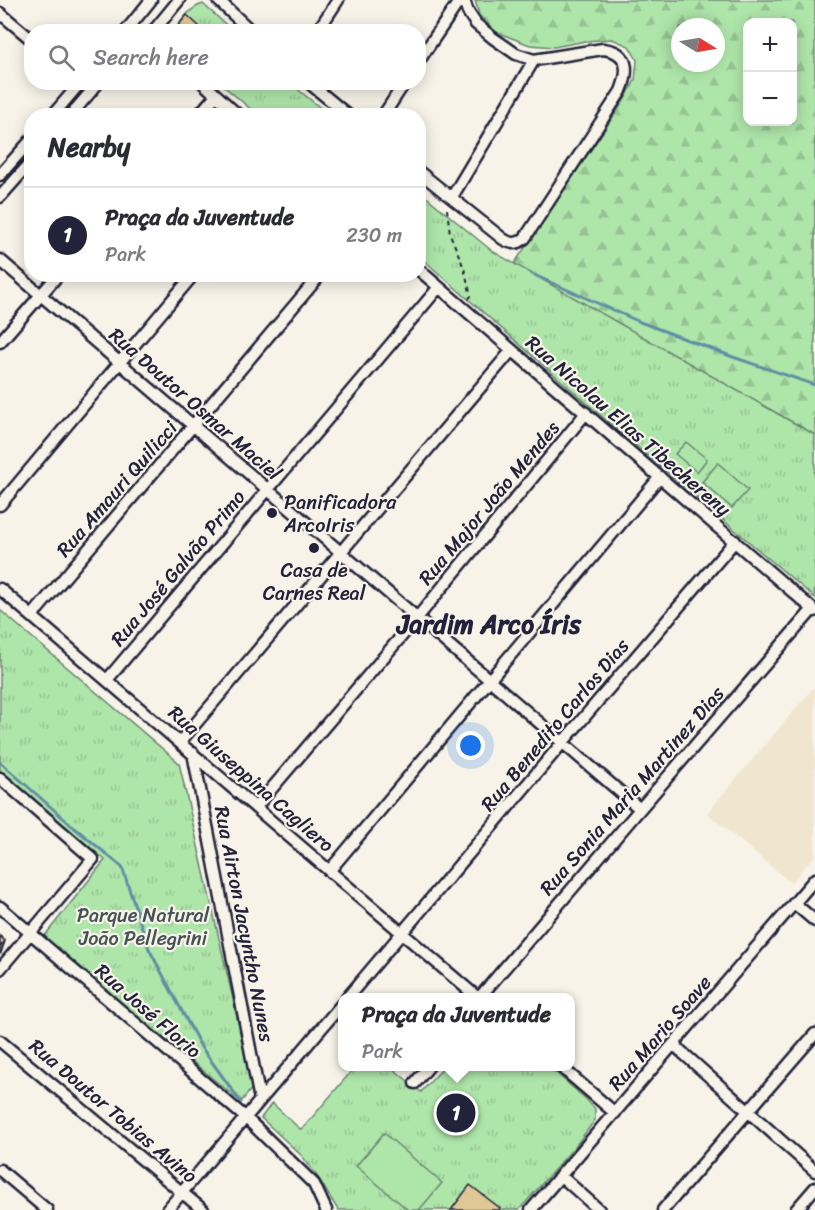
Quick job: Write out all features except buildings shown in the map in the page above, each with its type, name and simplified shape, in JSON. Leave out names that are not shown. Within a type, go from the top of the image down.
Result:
[{"type":"street","points":[[172,0],[179,0]]},
{"type":"street","points":[[161,24],[179,0]]},
{"type":"street","points":[[218,0],[244,24]]},
{"type":"street","points":[[322,24],[338,0]]},
{"type":"street","points":[[426,51],[462,0],[476,24],[516,54],[534,60],[603,49],[612,50],[623,58],[627,70],[621,92],[525,238],[516,243],[502,239],[426,177]]},
{"type":"street","points":[[131,24],[148,2]]},
{"type":"street","points":[[0,29],[4,17],[24,33]]},
{"type":"street","points":[[452,197],[534,60]]},
{"type":"street","points":[[59,108],[74,90]]},
{"type":"street","points":[[77,108],[92,90]]},
{"type":"street","points":[[211,90],[230,108]]},
{"type":"street","points":[[318,90],[339,108]]},
{"type":"street","points":[[388,108],[400,90]]},
{"type":"street","points":[[205,108],[216,95]]},
{"type":"street","points":[[0,175],[24,148]]},
{"type":"street","points":[[0,198],[24,170]]},
{"type":"street","name":"Rua Doutor Osmar Maciel","points":[[0,260],[24,281]]},
{"type":"street","name":"Rua Nicolau Elias Tibechereny","points":[[426,275],[814,610]]},
{"type":"street","name":"Rua Doutor Osmar Maciel","points":[[25,282],[640,809]]},
{"type":"street","points":[[0,342],[52,282]]},
{"type":"street","points":[[0,505],[187,282]]},
{"type":"street","name":"Rua Amauri Quilicci","points":[[32,616],[314,282]]},
{"type":"street","name":"Rua José Galvão Primo","points":[[106,680],[439,286]]},
{"type":"street","points":[[180,742],[512,350]]},
{"type":"street","name":"Rua Major João Mendes","points":[[256,807],[417,618],[586,413]]},
{"type":"street","points":[[330,870],[660,477]]},
{"type":"street","name":"Rua Benedito Carlos Dias","points":[[352,993],[735,541]]},
{"type":"street","name":"Rua Giuseppina Cagliero","points":[[0,588],[473,993]]},
{"type":"street","name":"Rua Sonia Maria Martinez Dias","points":[[483,993],[814,610]]},
{"type":"street","name":"Rua Airton Jacyntho Nunes","points":[[193,753],[260,1100]]},
{"type":"street","points":[[0,778],[93,859],[0,969]]},
{"type":"street","name":"Rua Mario Soave","points":[[531,1210],[815,879]]},
{"type":"street","points":[[794,903],[815,921]]},
{"type":"street","name":"Rua José Florio","points":[[0,907],[246,1118],[314,1184],[326,1210]]},
{"type":"street","points":[[167,1210],[338,1009]]},
{"type":"street","points":[[663,1210],[815,1034]]},
{"type":"street","name":"Rua Doutor Tobias Avino","points":[[0,1041],[203,1210]]},
{"type":"street","points":[[674,1046],[815,1171]]},
{"type":"street","points":[[415,1083],[425,1071]]},
{"type":"street","points":[[566,1071],[615,1113]]},
{"type":"street","points":[[0,1170],[47,1210]]},
{"type":"street","points":[[561,1176],[599,1210]]},
{"type":"street","points":[[796,1210],[815,1188]]},
{"type":"path","points":[[452,197],[447,208],[450,234],[464,268],[471,296],[462,307]]},
{"type":"shaded area","points":[[815,686],[815,855],[791,883],[707,813]]},
{"type":"green space","points":[[475,0],[815,0],[815,435],[514,264],[625,99],[635,80],[637,60],[629,46],[612,39],[554,47],[530,45],[496,32],[479,15]]},
{"type":"green space","points":[[203,4],[225,24],[180,24],[190,11]]},
{"type":"green space","points":[[228,90],[299,90],[320,108],[250,108]]},
{"type":"green space","points":[[426,197],[492,251],[815,435],[815,598],[615,428],[426,262]]},
{"type":"green space","points":[[686,442],[707,459],[697,472],[675,454]]},
{"type":"green space","points":[[718,463],[748,490],[732,508],[702,482]]},
{"type":"green space","name":"Parque Natural João Pellegrini","points":[[0,610],[179,763],[253,1087],[241,1102],[43,938],[105,860],[0,770]]},
{"type":"green space","points":[[352,1071],[396,1071],[421,1092],[440,1071],[554,1071],[595,1109],[595,1120],[519,1210],[338,1210],[302,1156],[261,1118],[272,1103],[300,1129],[304,1127]]},
{"type":"green space","points":[[384,1133],[442,1183],[419,1210],[408,1210],[356,1166]]},
{"type":"waterway","points":[[532,274],[640,322],[815,385]]},
{"type":"waterway","points":[[0,762],[122,867],[149,949],[201,1047],[241,1102]]},
{"type":"place","name":"Panificadora ArcoIris","points":[[272,513]]},
{"type":"place","name":"Casa de Carnes Real","points":[[314,548]]},
{"type":"place","name":"Praça da Juventude","points":[[456,1113]]},
{"type":"district","name":"Jardim Arco Íris","points":[[489,624]]}]
